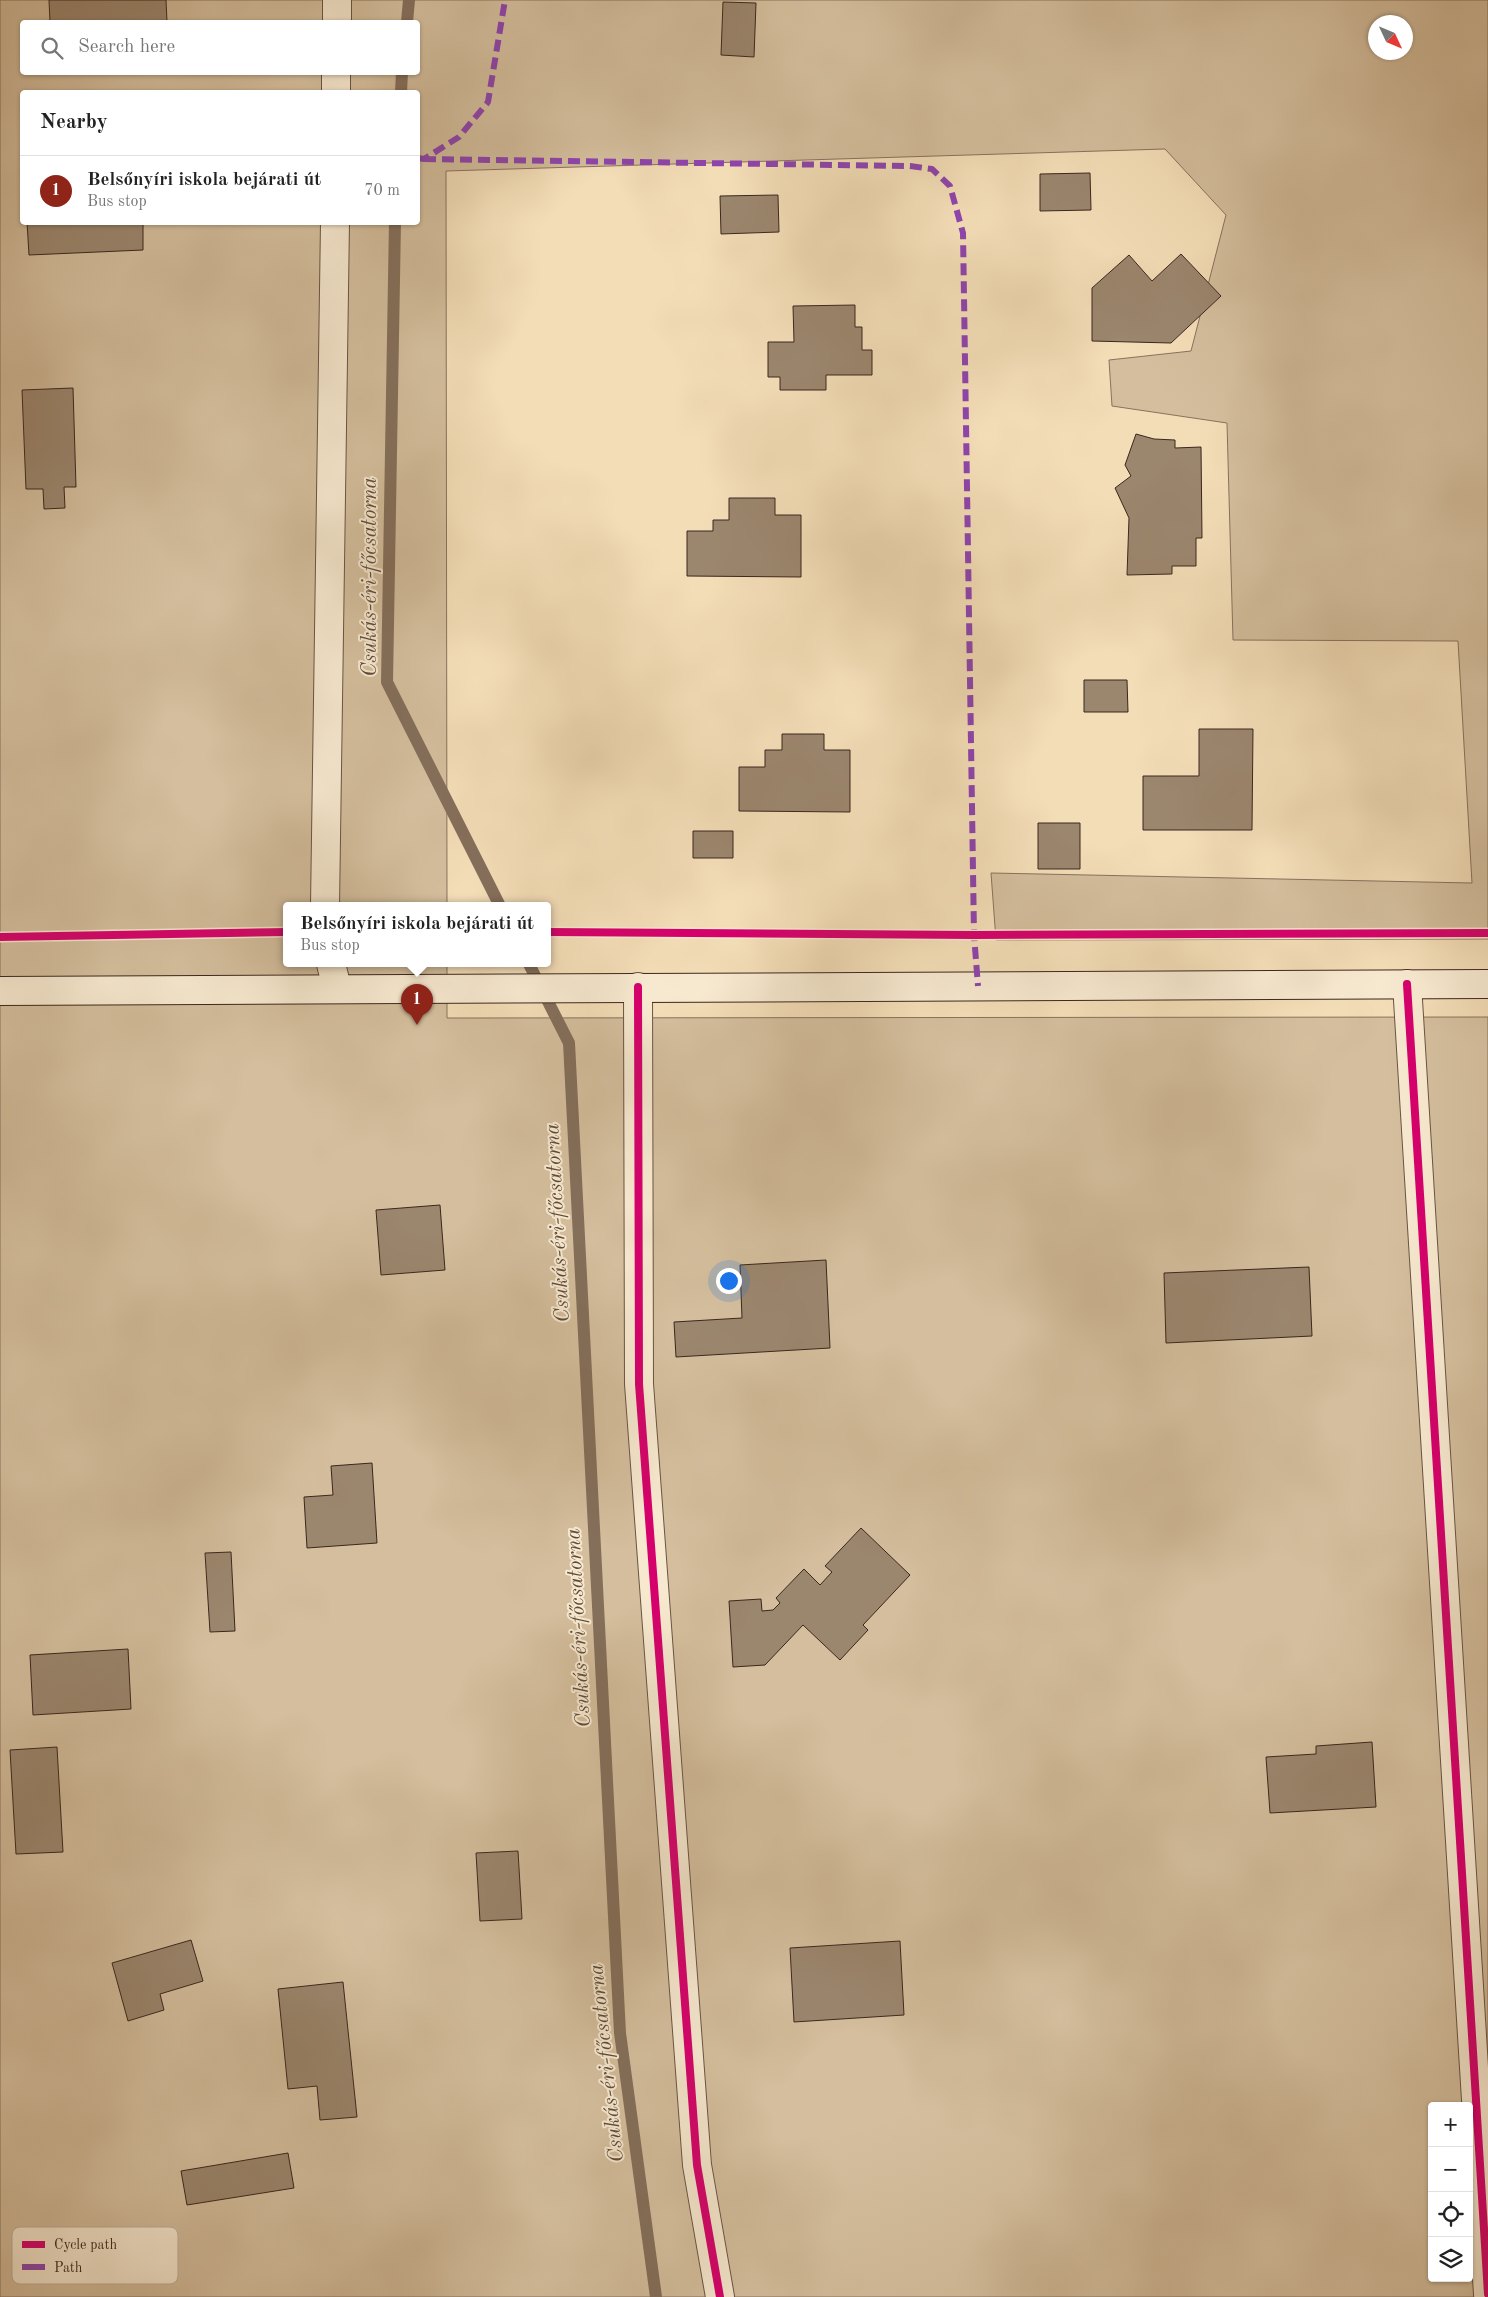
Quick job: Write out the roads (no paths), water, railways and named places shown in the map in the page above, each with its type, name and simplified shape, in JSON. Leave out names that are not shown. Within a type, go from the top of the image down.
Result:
[{"type":"street","points":[[337,0],[337,20]]},
{"type":"street","points":[[336,75],[336,90]]},
{"type":"street","points":[[325,902],[335,225]]},
{"type":"street","points":[[0,991],[334,976],[520,988],[1488,984]]},
{"type":"street","points":[[1407,984],[1488,2294]]},
{"type":"street","points":[[638,988],[639,1384],[697,2165],[720,2297]]},
{"type":"waterway","name":"Csukás-éri-főcsatorna","points":[[407,20],[409,0]]},
{"type":"waterway","name":"Csukás-éri-főcsatorna","points":[[401,90],[402,75]]},
{"type":"waterway","name":"Csukás-éri-főcsatorna","points":[[395,225],[387,682],[498,902]]},
{"type":"waterway","name":"Csukás-éri-főcsatorna","points":[[531,967],[569,1043],[620,2033],[656,2297]]},
{"type":"place","name":"Belsőnyíri iskola bejárati út","points":[[417,1025]]}]
